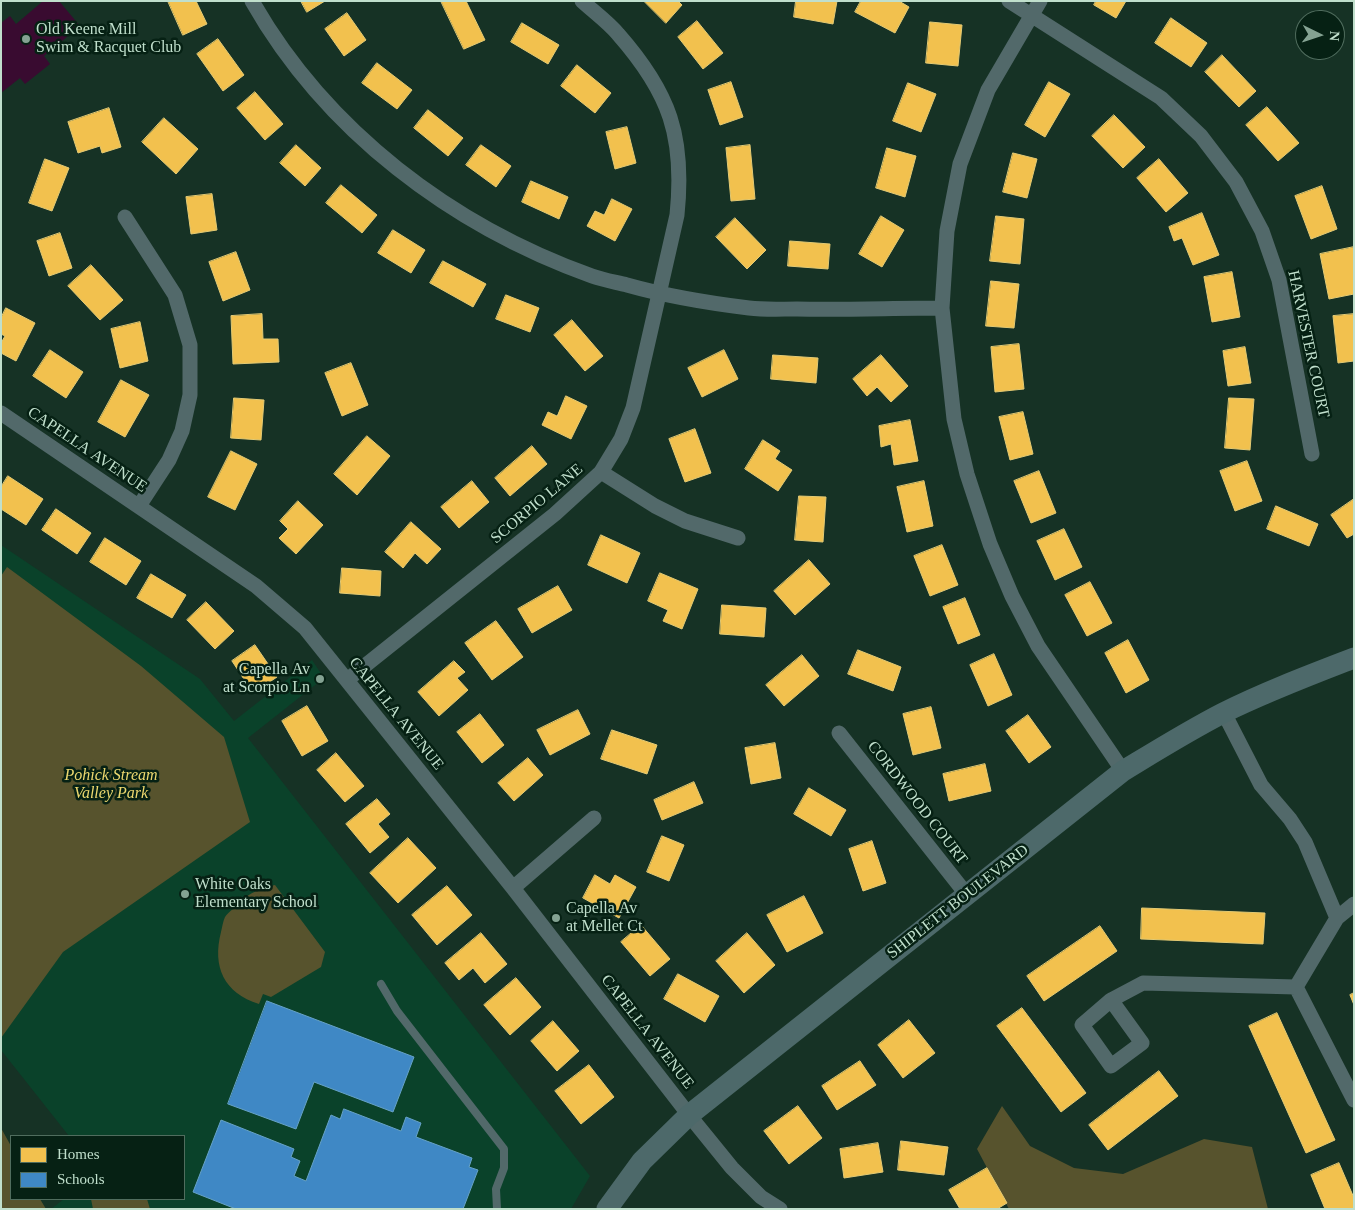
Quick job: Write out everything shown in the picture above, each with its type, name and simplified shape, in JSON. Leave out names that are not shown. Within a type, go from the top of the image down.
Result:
[{"type":"street","points":[[252,1],[265,24],[312,88],[372,148],[440,201],[514,244],[593,276],[659,294],[750,308],[822,310],[942,308]]},
{"type":"street","name":"SCORPIO LANE","points":[[347,680],[555,514],[601,472],[621,438],[633,408],[677,215],[680,184],[678,146],[669,110],[653,78],[618,33],[582,1]]},
{"type":"street","name":"HARVESTER COURT","points":[[1009,1],[1162,98],[1201,136],[1236,182],[1262,231],[1279,280],[1312,454]]},
{"type":"street","points":[[1040,1],[988,90],[960,164],[947,231],[942,308],[954,418],[967,474],[990,544],[1012,596],[1038,646],[1123,771]]},
{"type":"street","points":[[125,217],[175,295],[190,345],[190,395],[182,431],[169,460],[139,506]]},
{"type":"street","name":"CAPELLA AVENUE","points":[[1,413],[256,586],[305,628],[513,888],[732,1168],[761,1197],[780,1209]]},
{"type":"street","points":[[601,472],[655,506],[685,522],[738,538]]},
{"type":"street","name":"SHIPLETT BOULEVARD","points":[[607,1209],[642,1161],[689,1115],[1123,771],[1165,745],[1224,713],[1283,686],[1354,658]]},
{"type":"street","points":[[1224,713],[1261,785],[1290,819],[1305,842],[1338,918]]},
{"type":"street","name":"CORDWOOD COURT","points":[[839,733],[967,895]]},
{"type":"street","points":[[513,888],[594,818]]},
{"type":"street","points":[[1296,987],[1338,918],[1354,904]]},
{"type":"street","points":[[1111,1000],[1143,984],[1296,987]]},
{"type":"street","points":[[1296,987],[1354,1100]]},
{"type":"lane","points":[[380,984],[397,1011],[504,1149],[504,1168],[496,1189],[497,1209]]},
{"type":"shaded area","points":[[43,1],[59,1],[80,26],[44,56],[50,64],[25,84],[20,78],[1,93],[1,23],[10,16],[16,24]]},
{"type":"shaded area","name":"White Oaks Elementary School","points":[[1,545],[200,679],[234,721],[312,660],[324,678],[248,738],[590,1176],[571,1209],[51,1209],[63,1200],[185,1200],[185,1135],[68,1135],[1,1050]]},
{"type":"green space","name":"Pohick Stream Valley Park","points":[[7,567],[141,666],[224,737],[250,822],[63,952],[1,1038],[1,576]]},
{"type":"green space","points":[[275,885],[325,952],[321,967],[271,997],[263,994],[259,1004],[237,993],[229,986],[223,977],[220,967],[219,945],[225,917],[252,893]]},
{"type":"green space","points":[[1002,1106],[1030,1146],[1074,1168],[1123,1174],[1204,1139],[1252,1147],[1268,1209],[1009,1209],[977,1149]]},
{"type":"green space","points":[[1,1128],[10,1144],[10,1200],[41,1200],[46,1209],[1,1209]]},
{"type":"green space","points":[[91,1200],[147,1200],[150,1209],[93,1209]]},
{"type":"building: Homes","points":[[168,1],[196,1],[207,24],[183,35]]},
{"type":"building: Homes","points":[[301,1],[325,1],[307,12]]},
{"type":"building: Homes","points":[[441,1],[466,1],[485,40],[464,49]]},
{"type":"building: Homes","points":[[644,1],[678,1],[682,5],[666,23]]},
{"type":"building: Homes","points":[[796,1],[837,1],[833,24],[794,17]]},
{"type":"building: Homes","points":[[861,1],[899,1],[909,7],[895,33],[855,12]]},
{"type":"building: Homes","points":[[1096,1],[1126,1],[1116,18],[1094,5]]},
{"type":"building: Homes","points":[[347,13],[366,40],[344,56],[325,29]]},
{"type":"building: Homes","points":[[1171,18],[1207,43],[1191,67],[1155,43]]},
{"type":"building: Homes","points":[[697,21],[723,53],[703,69],[678,37]]},
{"type":"building: Homes","points":[[930,22],[962,25],[958,66],[926,63]]},
{"type":"building: Homes","points":[[522,23],[559,45],[548,64],[511,42]]},
{"type":"building: Homes","points":[[218,39],[244,75],[223,91],[197,54]]},
{"type":"building: Homes","points":[[1222,55],[1256,91],[1239,107],[1205,72]]},
{"type":"building: Homes","points":[[377,63],[412,90],[397,109],[362,83]]},
{"type":"building: Homes","points":[[577,65],[611,93],[595,113],[561,86]]},
{"type":"building: Homes","points":[[731,82],[743,117],[720,125],[708,90]]},
{"type":"building: Homes","points":[[1049,82],[1070,94],[1045,137],[1025,125]]},
{"type":"building: Homes","points":[[908,83],[936,94],[921,132],[893,121]]},
{"type":"building: Homes","points":[[255,92],[283,124],[265,140],[237,108]]},
{"type":"building: Homes","points":[[1267,107],[1299,143],[1278,161],[1246,125]]},
{"type":"building: Homes","points":[[109,108],[121,147],[102,153],[100,146],[78,153],[68,122]]},
{"type":"building: Homes","points":[[428,110],[463,138],[448,156],[414,128]]},
{"type":"building: Homes","points":[[1114,115],[1145,147],[1123,168],[1092,136]]},
{"type":"building: Homes","points":[[164,118],[198,149],[176,174],[142,142]]},
{"type":"building: Homes","points":[[627,127],[636,163],[615,169],[606,132]]},
{"type":"building: Homes","points":[[296,145],[321,168],[305,186],[280,163]]},
{"type":"building: Homes","points":[[481,145],[511,166],[496,187],[466,165]]},
{"type":"building: Homes","points":[[750,145],[755,199],[731,201],[726,148]]},
{"type":"building: Homes","points":[[887,148],[916,156],[905,197],[876,188]]},
{"type":"building: Homes","points":[[1013,153],[1037,159],[1027,198],[1003,192]]},
{"type":"building: Homes","points":[[45,159],[69,168],[52,211],[29,203]]},
{"type":"building: Homes","points":[[1159,159],[1188,193],[1166,212],[1137,178]]},
{"type":"building: Homes","points":[[531,181],[568,197],[559,219],[522,202]]},
{"type":"building: Homes","points":[[341,185],[377,215],[362,233],[326,203]]},
{"type":"building: Homes","points":[[1322,186],[1337,229],[1311,239],[1295,196]]},
{"type":"building: Homes","points":[[212,194],[217,230],[191,234],[186,197]]},
{"type":"building: Homes","points":[[612,199],[632,209],[615,241],[587,226],[595,211],[604,215]]},
{"type":"building: Homes","points":[[1202,213],[1219,255],[1193,265],[1182,238],[1174,241],[1169,227]]},
{"type":"building: Homes","points":[[881,216],[904,230],[882,267],[859,254]]},
{"type":"building: Homes","points":[[996,216],[1024,219],[1020,264],[990,261]]},
{"type":"building: Homes","points":[[735,218],[766,250],[747,269],[716,237]]},
{"type":"building: Homes","points":[[393,230],[425,250],[411,273],[378,253]]},
{"type":"building: Homes","points":[[60,233],[72,268],[49,276],[37,241]]},
{"type":"building: Homes","points":[[790,241],[830,244],[828,269],[788,266]]},
{"type":"building: Homes","points":[[1354,247],[1354,294],[1329,299],[1320,254]]},
{"type":"building: Homes","points":[[236,252],[250,290],[223,301],[209,262]]},
{"type":"building: Homes","points":[[443,261],[486,284],[473,307],[430,283]]},
{"type":"building: Homes","points":[[91,265],[123,300],[100,320],[68,286]]},
{"type":"building: Homes","points":[[1232,272],[1240,317],[1212,322],[1204,277]]},
{"type":"building: Homes","points":[[991,281],[1019,284],[1014,328],[986,326]]},
{"type":"building: Homes","points":[[506,295],[539,308],[530,332],[496,319]]},
{"type":"building: Homes","points":[[6,308],[35,323],[16,361],[1,353],[1,343],[5,336],[1,334],[1,318]]},
{"type":"building: Homes","points":[[262,314],[263,339],[278,339],[279,362],[233,364],[231,316]]},
{"type":"building: Homes","points":[[1354,314],[1354,361],[1338,363],[1333,316]]},
{"type":"building: Homes","points":[[572,320],[603,356],[585,371],[554,335]]},
{"type":"building: Homes","points":[[140,322],[148,361],[120,368],[111,329]]},
{"type":"building: Homes","points":[[1019,344],[1024,389],[995,392],[991,347]]},
{"type":"building: Homes","points":[[1245,347],[1251,383],[1228,386],[1223,351]]},
{"type":"building: Homes","points":[[50,350],[83,372],[66,398],[33,376]]},
{"type":"building: Homes","points":[[724,350],[738,379],[702,397],[688,368]]},
{"type":"building: Homes","points":[[773,355],[818,358],[816,383],[771,379]]},
{"type":"building: Homes","points":[[881,355],[908,386],[891,402],[877,387],[867,396],[853,379]]},
{"type":"building: Homes","points":[[351,363],[368,405],[342,416],[325,373]]},
{"type":"building: Homes","points":[[121,380],[149,395],[125,437],[98,422]]},
{"type":"building: Homes","points":[[566,396],[587,406],[571,439],[542,425],[548,412],[557,416]]},
{"type":"building: Homes","points":[[234,398],[264,400],[261,440],[231,438]]},
{"type":"building: Homes","points":[[1229,398],[1254,399],[1250,450],[1225,448]]},
{"type":"building: Homes","points":[[1023,412],[1033,454],[1010,460],[999,417]]},
{"type":"building: Homes","points":[[910,420],[918,461],[894,465],[891,444],[881,447],[879,426]]},
{"type":"building: Homes","points":[[695,429],[711,473],[685,482],[669,439]]},
{"type":"building: Homes","points":[[367,436],[390,456],[357,495],[334,474]]},
{"type":"building: Homes","points":[[763,440],[780,451],[775,459],[792,470],[778,491],[745,469]]},
{"type":"building: Homes","points":[[532,446],[547,464],[510,496],[495,478]]},
{"type":"building: Homes","points":[[231,451],[257,464],[235,510],[208,497]]},
{"type":"building: Homes","points":[[1247,461],[1262,501],[1235,511],[1220,471]]},
{"type":"building: Homes","points":[[1039,471],[1056,513],[1031,523],[1014,481]]},
{"type":"building: Homes","points":[[8,476],[43,499],[26,525],[1,509],[1,487]]},
{"type":"building: Homes","points":[[472,481],[489,502],[459,528],[441,507]]},
{"type":"building: Homes","points":[[924,481],[933,526],[907,532],[897,487]]},
{"type":"building: Homes","points":[[799,496],[826,497],[823,542],[795,540]]},
{"type":"building: Homes","points":[[1354,499],[1354,534],[1347,538],[1331,515]]},
{"type":"building: Homes","points":[[298,501],[323,525],[296,554],[279,538],[288,529],[280,521]]},
{"type":"building: Homes","points":[[1276,506],[1318,524],[1309,546],[1267,529]]},
{"type":"building: Homes","points":[[56,509],[91,533],[77,554],[42,530]]},
{"type":"building: Homes","points":[[411,522],[441,549],[427,564],[415,553],[403,568],[385,552]]},
{"type":"building: Homes","points":[[1064,529],[1082,567],[1055,580],[1037,541]]},
{"type":"building: Homes","points":[[601,535],[640,553],[627,583],[588,565]]},
{"type":"building: Homes","points":[[105,538],[141,561],[126,585],[90,562]]},
{"type":"building: Homes","points":[[942,545],[958,585],[930,596],[914,556]]},
{"type":"building: Homes","points":[[809,560],[830,584],[795,615],[774,591]]},
{"type":"building: Homes","points":[[342,568],[381,571],[380,596],[340,593]]},
{"type":"building: Homes","points":[[660,573],[698,589],[682,629],[663,621],[668,610],[648,601]]},
{"type":"building: Homes","points":[[151,574],[186,595],[172,618],[137,598]]},
{"type":"building: Homes","points":[[1090,582],[1112,623],[1087,636],[1065,595]]},
{"type":"building: Homes","points":[[558,586],[572,610],[532,633],[518,609]]},
{"type":"building: Homes","points":[[965,598],[980,635],[958,644],[943,607]]},
{"type":"building: Homes","points":[[206,602],[234,631],[215,649],[187,620]]},
{"type":"building: Homes","points":[[722,605],[766,608],[764,637],[720,634]]},
{"type":"building: Homes","points":[[496,621],[523,657],[492,680],[465,643]]},
{"type":"building: Homes","points":[[1128,640],[1149,680],[1126,693],[1105,653]]},
{"type":"building: Homes","points":[[255,645],[277,677],[253,693],[232,661]]},
{"type":"building: Homes","points":[[858,650],[901,667],[893,691],[848,674]]},
{"type":"building: Homes","points":[[994,654],[1012,695],[988,706],[970,665]]},
{"type":"building: Homes","points":[[802,655],[819,676],[784,706],[766,685]]},
{"type":"building: Homes","points":[[454,661],[465,672],[457,678],[468,690],[439,716],[418,692]]},
{"type":"building: Homes","points":[[307,706],[328,741],[302,756],[282,721]]},
{"type":"building: Homes","points":[[931,707],[941,748],[913,755],[903,714]]},
{"type":"building: Homes","points":[[578,710],[590,734],[550,755],[537,730]]},
{"type":"building: Homes","points":[[480,714],[504,745],[482,763],[457,732]]},
{"type":"building: Homes","points":[[1028,715],[1051,747],[1029,763],[1006,731]]},
{"type":"building: Homes","points":[[612,730],[657,745],[647,774],[601,759]]},
{"type":"building: Homes","points":[[775,743],[781,778],[751,784],[745,748]]},
{"type":"building: Homes","points":[[336,753],[364,786],[345,802],[317,770]]},
{"type":"building: Homes","points":[[528,758],[543,775],[514,801],[498,783]]},
{"type":"building: Homes","points":[[985,764],[991,791],[949,801],[943,774]]},
{"type":"building: Homes","points":[[694,782],[703,803],[662,820],[654,800]]},
{"type":"building: Homes","points":[[809,788],[846,810],[831,836],[794,814]]},
{"type":"building: Homes","points":[[377,799],[390,814],[378,824],[389,837],[370,853],[346,824]]},
{"type":"building: Homes","points":[[662,836],[684,845],[669,881],[647,872]]},
{"type":"building: Homes","points":[[408,838],[436,868],[398,903],[370,873]]},
{"type":"building: Homes","points":[[872,841],[886,883],[863,891],[849,849]]},
{"type":"building: Homes","points":[[595,875],[610,884],[615,875],[636,887],[619,918],[583,898]]},
{"type":"building: Homes","points":[[447,886],[472,915],[437,945],[412,915]]},
{"type":"building: Homes","points":[[804,896],[823,933],[787,952],[767,915]]},
{"type":"building: Homes","points":[[1142,908],[1265,913],[1263,944],[1141,939]]},
{"type":"building: Homes","points":[[641,925],[670,959],[650,976],[621,942]]},
{"type":"building: Homes","points":[[1100,926],[1117,951],[1044,1001],[1027,976]]},
{"type":"building: Homes","points":[[481,933],[507,964],[485,983],[473,968],[459,980],[445,963]]},
{"type":"building: Homes","points":[[747,933],[775,965],[744,993],[716,961]]},
{"type":"building: Homes","points":[[678,974],[719,996],[705,1022],[664,999]]},
{"type":"building: Homes","points":[[516,978],[541,1007],[510,1035],[484,1005]]},
{"type":"building: Homes","points":[[1354,993],[1354,1005],[1350,995]]},
{"type":"building: Homes","points":[[1022,1008],[1086,1093],[1061,1112],[997,1026]]},
{"type":"building: Homes","points":[[1277,1013],[1335,1140],[1306,1153],[1249,1026]]},
{"type":"building: Homes","points":[[909,1020],[935,1053],[903,1078],[878,1045]]},
{"type":"building: Homes","points":[[553,1021],[579,1051],[557,1071],[531,1041]]},
{"type":"building: Homes","points":[[860,1061],[876,1085],[837,1110],[822,1086]]},
{"type":"building: Homes","points":[[589,1065],[614,1097],[581,1124],[555,1091]]},
{"type":"building: Homes","points":[[1159,1071],[1178,1096],[1108,1150],[1089,1125]]},
{"type":"building: Homes","points":[[798,1106],[822,1138],[789,1164],[764,1131]]},
{"type":"building: Homes","points":[[901,1141],[948,1147],[944,1175],[898,1170]]},
{"type":"building: Homes","points":[[878,1143],[883,1172],[844,1178],[840,1149]]},
{"type":"building: Homes","points":[[1339,1163],[1354,1198],[1354,1209],[1325,1209],[1311,1175]]},
{"type":"building: Homes","points":[[987,1168],[1007,1203],[997,1209],[960,1209],[949,1190]]},
{"type":"building: Schools","points":[[267,1001],[414,1057],[393,1112],[314,1082],[296,1129],[228,1104]]},
{"type":"building: Schools","points":[[344,1109],[401,1131],[406,1117],[421,1123],[416,1137],[472,1158],[469,1167],[478,1170],[463,1209],[236,1209],[193,1192],[221,1120],[294,1149],[291,1157],[300,1161],[294,1176],[306,1181],[331,1115],[340,1119]]},
{"type":"place","name":"Old Keene Mill Swim & Racquet Club","points":[[26,39]]},
{"type":"place","name":"Capella Av at Scorpio Ln","points":[[320,679]]},
{"type":"place","name":"White Oaks Elementary School","points":[[185,894]]},
{"type":"place","name":"Capella Av at Mellet Ct","points":[[556,918]]}]
